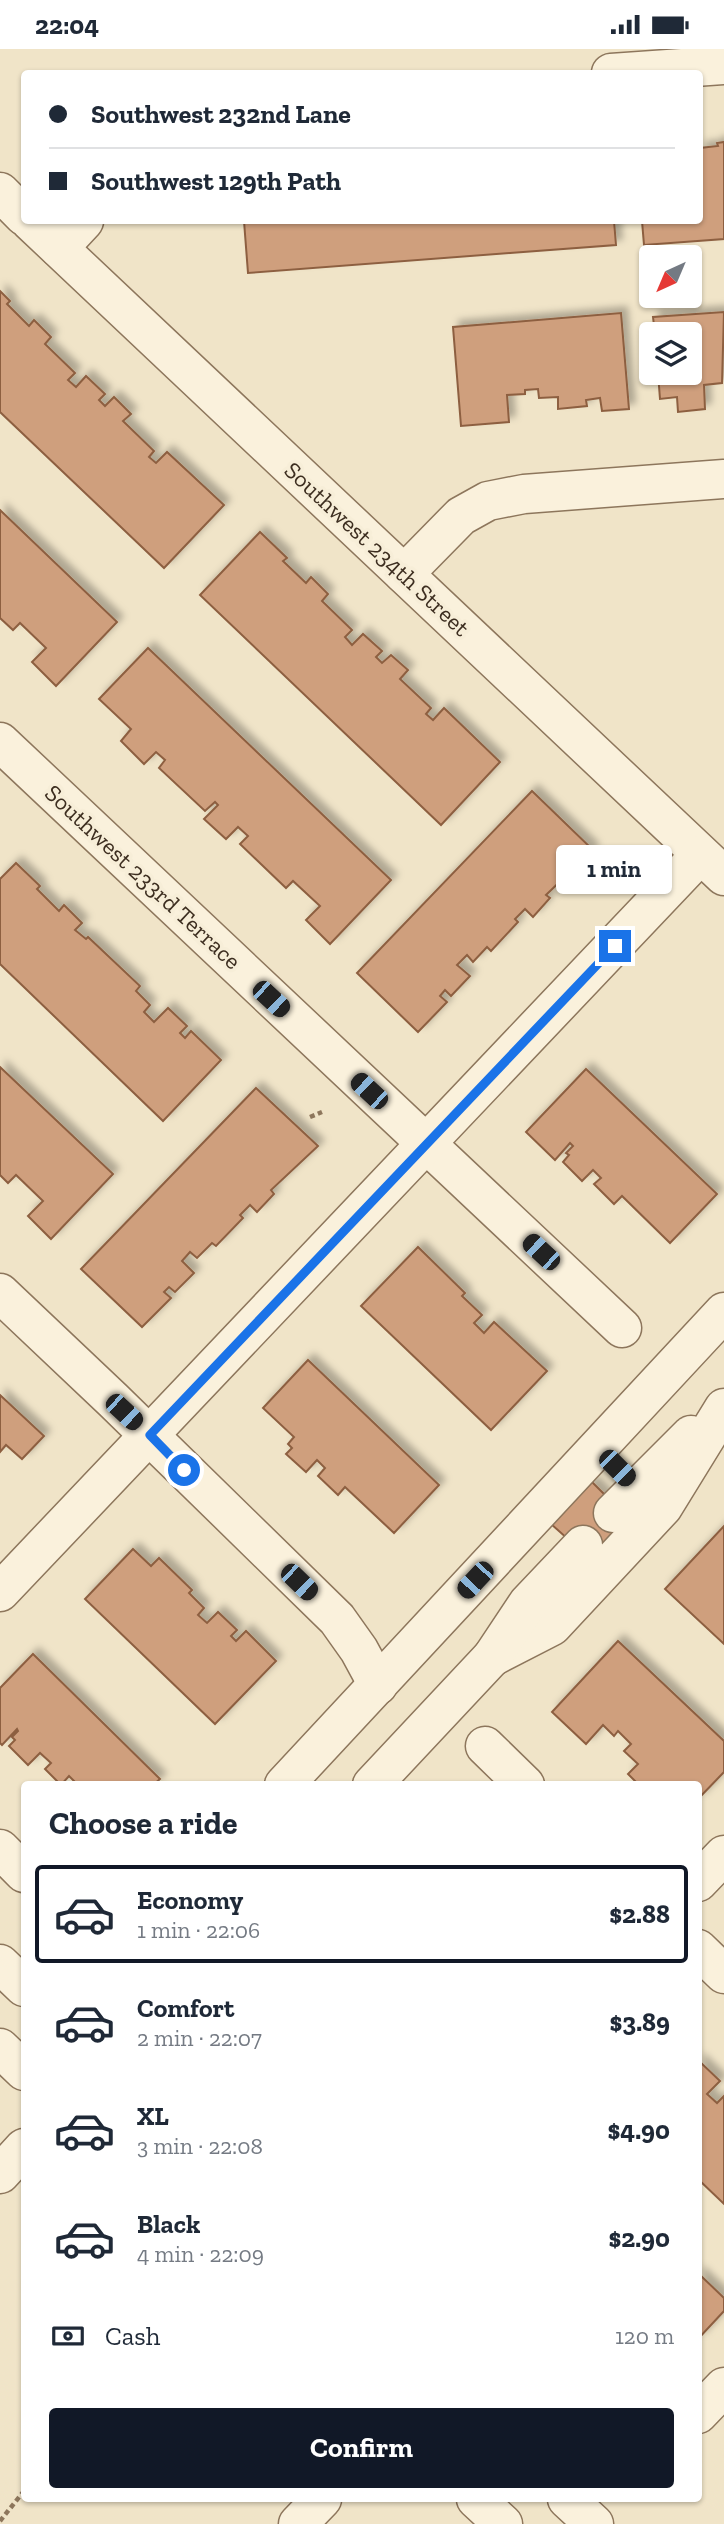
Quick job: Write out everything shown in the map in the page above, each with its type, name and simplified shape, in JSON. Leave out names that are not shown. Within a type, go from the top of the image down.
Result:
[{"type":"street","points":[[653,70],[724,65]]},
{"type":"street","points":[[0,192],[21,212]]},
{"type":"street","name":"Southwest 234th Street","points":[[39,224],[71,234],[404,574],[712,866]]},
{"type":"street","points":[[404,574],[461,516],[495,499],[524,494],[724,479]]},
{"type":"street","name":"Southwest 233rd Terrace","points":[[0,742],[622,1328]]},
{"type":"street","points":[[0,1593],[427,1145],[712,866]]},
{"type":"street","points":[[0,1293],[150,1435],[337,1619],[359,1650],[378,1685]]},
{"type":"street","points":[[288,1781],[724,1312]]},
{"type":"street","points":[[597,1448],[625,1500],[724,1403]]},
{"type":"street","points":[[492,1657],[552,1626],[663,1507],[724,1408]]},
{"type":"street","points":[[376,1781],[492,1657],[528,1603],[583,1545]]},
{"type":"street","points":[[485,1746],[521,1781]]},
{"type":"street","points":[[0,1849],[21,1870]]},
{"type":"street","points":[[702,1878],[724,1855]]},
{"type":"street","points":[[702,1953],[724,1974]]},
{"type":"street","points":[[0,1964],[21,1984]]},
{"type":"street","points":[[0,2174],[21,2151]]},
{"type":"street","points":[[702,2410],[724,2387]]},
{"type":"street","points":[[298,2524],[319,2502]]},
{"type":"street","points":[[479,2502],[503,2524]]},
{"type":"street","points":[[570,2502],[594,2524]]},
{"type":"path","points":[[310,1117],[322,1112]]},
{"type":"path","points":[[0,2521],[21,2495]]},
{"type":"building","points":[[724,142],[724,239],[644,245],[642,224],[703,224],[703,148],[718,146],[717,143]]},
{"type":"building","points":[[244,224],[614,224],[616,245],[248,273]]},
{"type":"building","points":[[0,291],[10,301],[7,304],[29,326],[34,320],[51,337],[45,344],[75,373],[68,380],[76,387],[86,376],[105,394],[99,400],[105,406],[114,397],[131,414],[123,421],[154,451],[149,457],[156,463],[167,452],[224,505],[164,568],[0,412]]},
{"type":"building","points":[[724,312],[722,383],[704,385],[705,409],[678,412],[677,397],[660,399],[659,385],[702,385],[702,322],[654,322],[653,317]]},
{"type":"building","points":[[621,313],[629,409],[602,411],[600,398],[586,400],[587,406],[558,409],[558,397],[539,398],[538,389],[525,390],[525,394],[507,395],[509,422],[461,426],[453,327]]},
{"type":"building","points":[[0,510],[117,622],[56,686],[32,662],[46,648],[20,623],[13,630],[0,618]]},
{"type":"building","points":[[260,532],[287,558],[283,561],[306,583],[311,577],[328,594],[322,601],[352,630],[345,637],[352,645],[363,634],[382,651],[376,657],[382,663],[391,655],[408,670],[400,679],[431,708],[426,714],[433,720],[444,708],[500,762],[441,825],[200,595]]},
{"type":"building","points":[[148,648],[391,880],[330,944],[306,920],[320,906],[293,881],[286,888],[240,844],[248,836],[238,827],[226,839],[204,819],[218,805],[215,802],[205,811],[159,768],[165,760],[156,752],[144,764],[121,741],[131,729],[99,699]]},
{"type":"building","points":[[532,791],[593,850],[546,895],[550,898],[533,917],[525,909],[515,919],[518,922],[491,951],[487,947],[473,962],[467,955],[457,965],[470,976],[451,996],[445,990],[440,996],[447,1002],[418,1032],[357,973]]},
{"type":"building","points":[[16,863],[40,886],[37,889],[59,911],[64,905],[82,923],[75,930],[86,939],[88,937],[140,986],[136,991],[150,1005],[144,1012],[154,1022],[168,1008],[187,1026],[180,1033],[185,1038],[191,1031],[221,1060],[163,1121],[0,964],[0,879]]},
{"type":"building","points":[[0,1067],[113,1174],[51,1239],[28,1216],[43,1201],[16,1175],[8,1183],[0,1175]]},
{"type":"building","points":[[586,1069],[717,1194],[670,1243],[622,1196],[614,1204],[594,1184],[601,1178],[593,1170],[582,1181],[563,1162],[569,1155],[566,1153],[573,1146],[570,1143],[555,1160],[526,1132]]},
{"type":"building","points":[[256,1088],[318,1146],[271,1190],[274,1194],[257,1212],[250,1205],[240,1215],[243,1218],[216,1246],[212,1243],[197,1258],[190,1252],[182,1261],[194,1273],[175,1292],[169,1287],[164,1292],[171,1298],[142,1327],[81,1269]]},
{"type":"building","points":[[418,1247],[465,1293],[462,1296],[482,1315],[474,1323],[484,1333],[494,1322],[547,1371],[491,1430],[361,1306]]},
{"type":"building","points":[[308,1360],[439,1485],[394,1533],[345,1487],[338,1495],[318,1476],[325,1468],[317,1460],[306,1472],[286,1454],[292,1448],[288,1444],[294,1437],[263,1408]]},
{"type":"building","points":[[0,1395],[44,1436],[22,1459],[6,1445],[0,1452]]},
{"type":"building","points":[[592,1482],[607,1497],[627,1526],[597,1558],[569,1540],[551,1524]]},
{"type":"building","points":[[724,1526],[724,1644],[665,1589]]},
{"type":"building","points":[[133,1549],[151,1566],[159,1558],[192,1590],[189,1593],[204,1608],[198,1615],[207,1623],[218,1612],[237,1630],[231,1636],[236,1641],[246,1631],[276,1661],[215,1724],[85,1599]]},
{"type":"building","points":[[618,1641],[724,1741],[724,1772],[702,1795],[702,1781],[635,1781],[628,1774],[638,1764],[624,1751],[631,1744],[618,1731],[614,1736],[603,1725],[586,1744],[552,1712]]},
{"type":"building","points":[[33,1654],[160,1779],[74,1781],[69,1776],[65,1781],[57,1781],[45,1769],[51,1763],[40,1753],[28,1765],[9,1746],[15,1740],[12,1737],[17,1729],[2,1745],[0,1743],[0,1688]]},
{"type":"building","points":[[702,2064],[720,2081],[707,2094],[717,2103],[724,2096],[724,2204],[702,2183]]},
{"type":"building","points":[[702,2277],[724,2298],[724,2311],[702,2335]]},
{"type":"route","points":[[184,1470],[150,1435],[615,946]]}]
